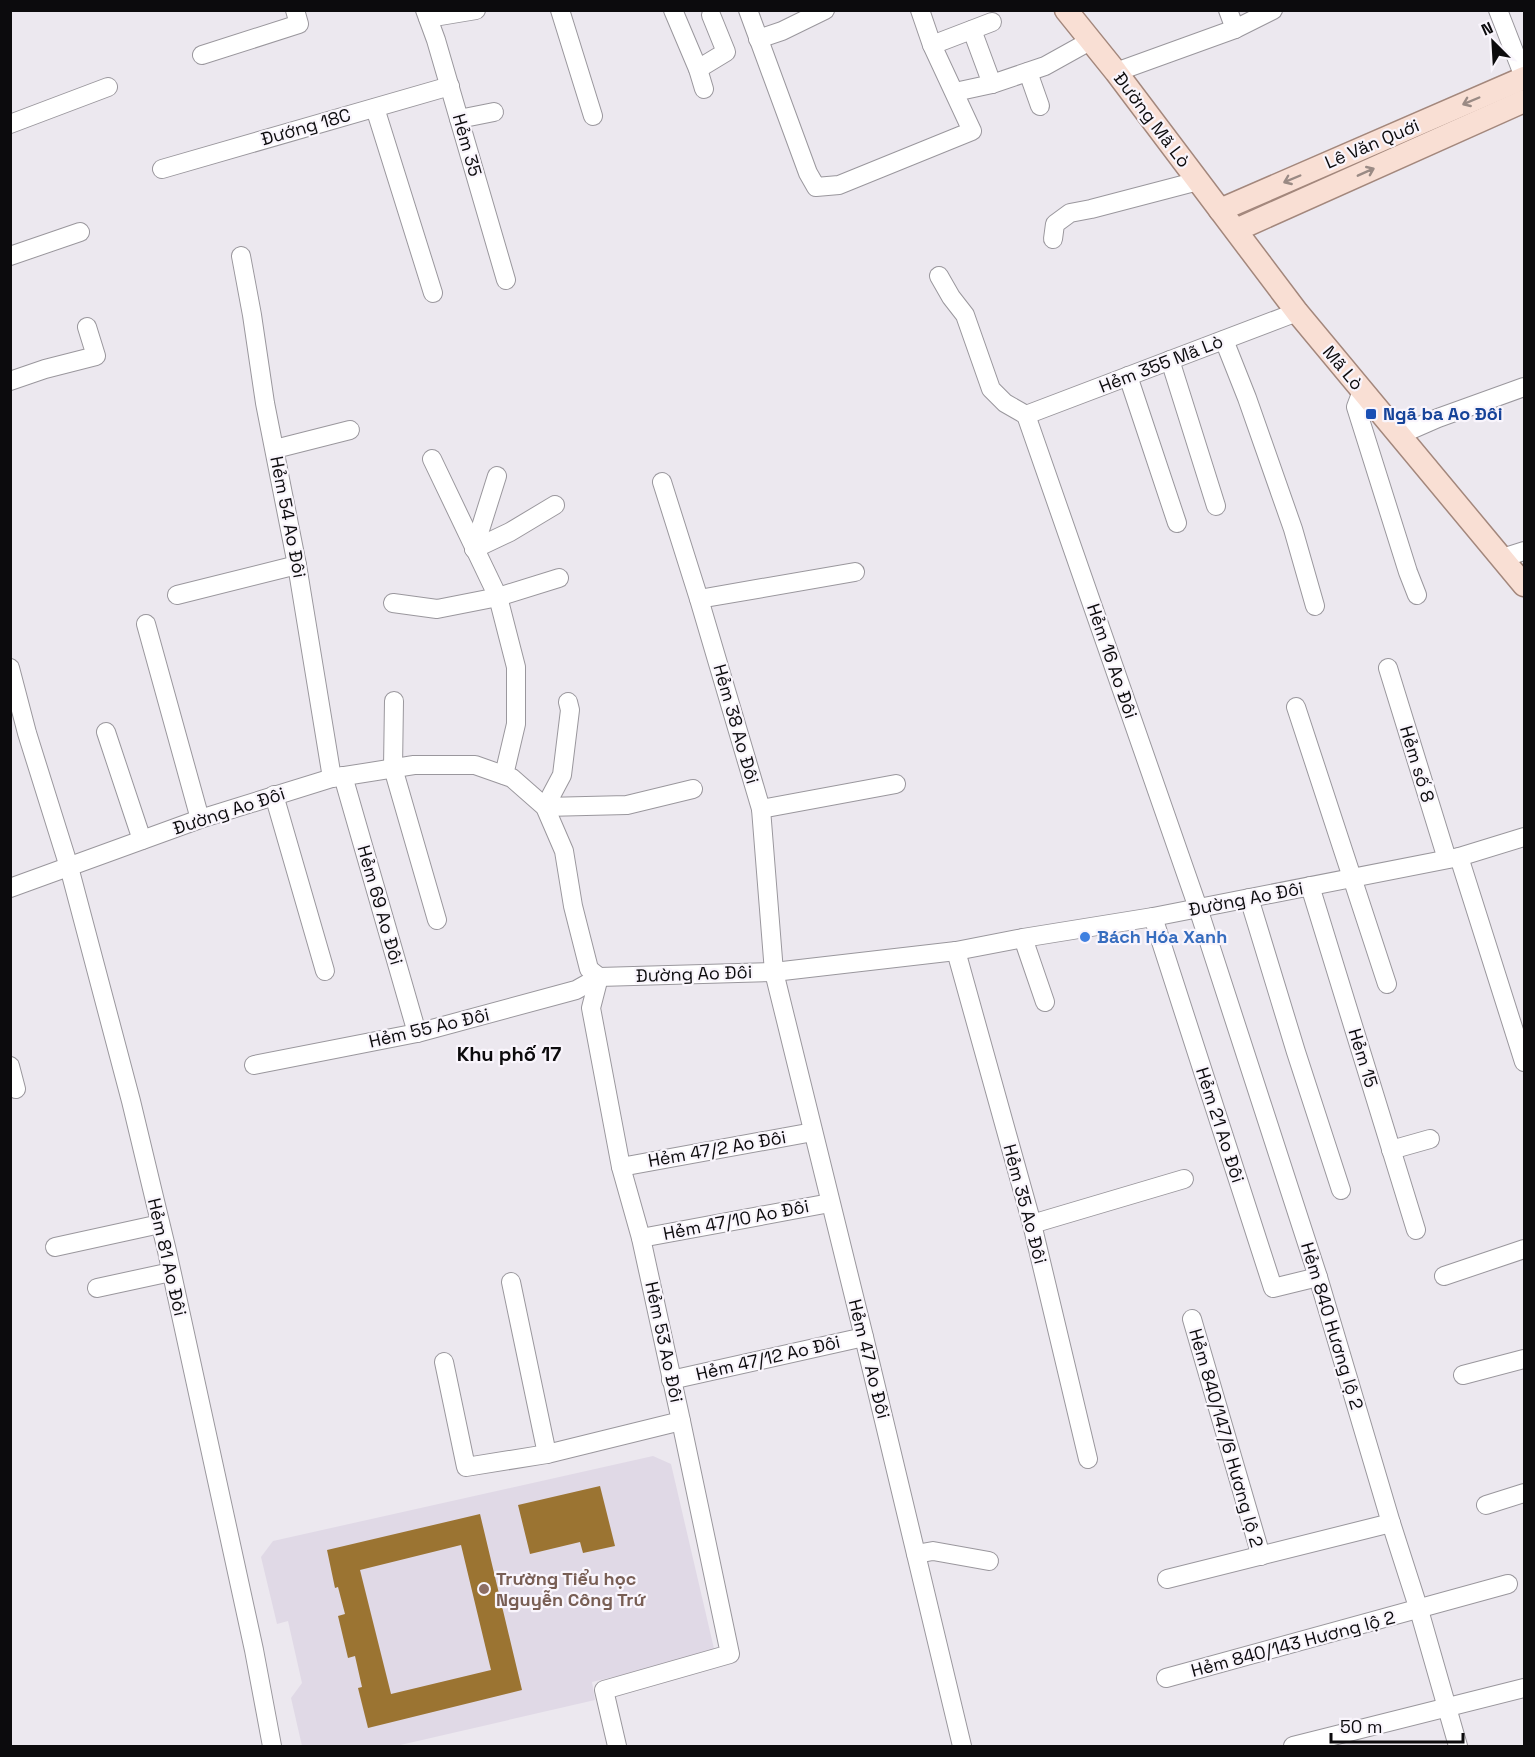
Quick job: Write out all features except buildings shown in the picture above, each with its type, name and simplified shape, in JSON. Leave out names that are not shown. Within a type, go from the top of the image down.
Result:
[{"type":"main road","name":"Đường Mã Lò","points":[[1066,10],[1236,230]]},
{"type":"main road","name":"Lê Văn Quới","points":[[1220,210],[1524,78]]},
{"type":"main road","name":"Lê Văn Quới","points":[[1236,230],[1524,101]]},
{"type":"main road","name":"Mã Lò","points":[[1236,230],[1297,312],[1524,585]]},
{"type":"street","points":[[202,55],[299,24],[295,10]]},
{"type":"street","points":[[427,14],[477,10]]},
{"type":"street","points":[[560,10],[593,116]]},
{"type":"street","points":[[673,10],[704,89]]},
{"type":"street","points":[[748,10],[808,173],[816,187],[839,185],[972,131],[932,45],[920,10]]},
{"type":"street","points":[[758,39],[782,31],[825,10]]},
{"type":"street","points":[[1228,10],[1235,30]]},
{"type":"street","points":[[1116,72],[1235,30],[1273,10]]},
{"type":"street","points":[[1498,10],[1524,78]]},
{"type":"street","name":"Hẻm 35","points":[[427,14],[506,280]]},
{"type":"street","points":[[698,69],[726,52],[711,15]]},
{"type":"street","points":[[932,45],[992,22]]},
{"type":"street","points":[[972,30],[992,84]]},
{"type":"street","points":[[955,92],[992,84],[1045,66],[1090,41]]},
{"type":"street","points":[[1028,72],[1040,106]]},
{"type":"street","name":"Đướng 18C","points":[[162,169],[450,86]]},
{"type":"street","points":[[10,124],[108,87]]},
{"type":"street","points":[[375,108],[434,293]]},
{"type":"street","points":[[459,119],[494,112]]},
{"type":"street","points":[[1053,238],[1055,224],[1070,213],[1198,182]]},
{"type":"street","points":[[10,256],[80,232]]},
{"type":"street","name":"Hẻm 54 Ao Đôi","points":[[241,256],[265,404],[337,777]]},
{"type":"street","points":[[939,276],[965,315],[991,389],[1005,403],[1026,415]]},
{"type":"street","name":"Hẻm 355 Mã Lò","points":[[1026,415],[1297,312]]},
{"type":"street","points":[[10,381],[96,356],[87,327]]},
{"type":"street","points":[[1224,340],[1293,529],[1315,606]]},
{"type":"street","points":[[1170,360],[1216,506]]},
{"type":"street","points":[[1128,376],[1177,523]]},
{"type":"street","points":[[1399,435],[1438,418],[1524,387]]},
{"type":"street","points":[[1362,391],[1356,406],[1417,595]]},
{"type":"street","name":"Hẻm 16 Ao Đôi","points":[[1026,415],[1198,908]]},
{"type":"street","points":[[275,449],[350,430]]},
{"type":"street","points":[[432,459],[498,597],[516,667],[516,724],[504,776]]},
{"type":"street","points":[[474,549],[496,476]]},
{"type":"street","name":"Hẻm 38 Ao Đôi","points":[[662,482],[761,809],[774,972]]},
{"type":"street","points":[[474,549],[510,532],[555,505]]},
{"type":"street","points":[[1502,558],[1524,551]]},
{"type":"street","points":[[177,595],[297,565]]},
{"type":"street","points":[[699,599],[855,572]]},
{"type":"street","points":[[393,603],[437,609],[498,597],[558,578]]},
{"type":"street","points":[[146,624],[200,819]]},
{"type":"street","name":"Hẻm 81 Ao Đôi","points":[[10,668],[27,733],[69,867],[132,1101],[254,1650],[272,1746]]},
{"type":"street","name":"Hẻm số 8","points":[[1388,668],[1524,1062]]},
{"type":"street","points":[[394,702],[393,768],[437,920]]},
{"type":"street","points":[[568,702],[570,710],[562,776],[546,807],[627,805],[693,789]]},
{"type":"street","points":[[1296,707],[1387,984]]},
{"type":"street","points":[[106,732],[142,840]]},
{"type":"street","name":"Đường Ao Đôi","points":[[10,888],[200,819],[337,777],[414,765],[475,765],[512,778],[546,807],[564,850],[573,906],[589,969],[599,977],[774,972],[956,951],[1153,918],[1453,858],[1524,837]]},
{"type":"street","name":"Hẻm 69 Ao Đôi","points":[[337,777],[417,1033]]},
{"type":"street","points":[[761,809],[896,784]]},
{"type":"street","points":[[274,795],[325,971]]},
{"type":"street","name":"Hẻm 15","points":[[1310,886],[1416,1230]]},
{"type":"street","points":[[1249,898],[1341,1190]]},
{"type":"street","name":"Hẻm 840 Hương lộ 2","points":[[1198,908],[1318,1276],[1458,1746]]},
{"type":"street","name":"Hẻm 21 Ao Đôi","points":[[1153,918],[1274,1288],[1318,1276]]},
{"type":"street","points":[[1023,938],[1045,1002]]},
{"type":"street","name":"Hẻm 35 Ao Đôi","points":[[956,951],[1032,1224],[1089,1459]]},
{"type":"street","name":"Hẻm 47 Ao Đôi","points":[[774,972],[962,1746]]},
{"type":"street","name":"Hẻm 55 Ao Đôi","points":[[254,1065],[417,1033],[576,990],[599,977]]},
{"type":"street","name":"Hẻm 53 Ao Đôi","points":[[444,1362],[466,1467],[547,1454],[681,1421],[641,1238],[621,1167],[591,1008],[599,977]]},
{"type":"street","points":[[10,1066],[16,1089]]},
{"type":"street","name":"Hẻm 47/2 Ao Đôi","points":[[621,1167],[813,1132]]},
{"type":"street","points":[[1391,1150],[1430,1139]]},
{"type":"street","points":[[1032,1224],[1184,1179]]},
{"type":"street","name":"Hẻm 47/10 Ao Đôi","points":[[641,1238],[830,1203]]},
{"type":"street","points":[[55,1247],[160,1224]]},
{"type":"street","points":[[1444,1276],[1524,1249]]},
{"type":"street","points":[[97,1288],[171,1272]]},
{"type":"street","points":[[511,1282],[547,1454]]},
{"type":"street","name":"Hẻm 840/147/6 Hương lộ 2","points":[[1192,1319],[1261,1556]]},
{"type":"street","name":"Hẻm 47/12 Ao Đôi","points":[[671,1380],[864,1337]]},
{"type":"street","points":[[1463,1375],[1524,1359]]},
{"type":"street","points":[[617,1746],[604,1690],[730,1654],[681,1421]]},
{"type":"street","points":[[1486,1505],[1524,1493]]},
{"type":"street","points":[[1167,1579],[1392,1523]]},
{"type":"street","points":[[916,1554],[933,1551],[990,1562]]},
{"type":"street","name":"Hẻm 840/143 Hương lộ 2","points":[[1166,1678],[1508,1584]]},
{"type":"street","points":[[1293,1746],[1524,1688]]},
{"type":"shaded area","name":"Trường Tiểu học Nguyễn Công Trứ","points":[[653,1456],[671,1464],[715,1653],[592,1682],[595,1700],[396,1746],[302,1746],[291,1698],[302,1683],[288,1621],[277,1624],[261,1557],[273,1541]]},
{"type":"place","name":"Ngã ba Ao Đôi","points":[[1371,414]]},
{"type":"place","name":"Bách Hóa Xanh","points":[[1085,937]]},
{"type":"place","name":"Trường Tiểu học Nguyễn Công Trứ","points":[[484,1589]]},
{"type":"district","name":"Khu phố 17","points":[[509,1054]]}]
